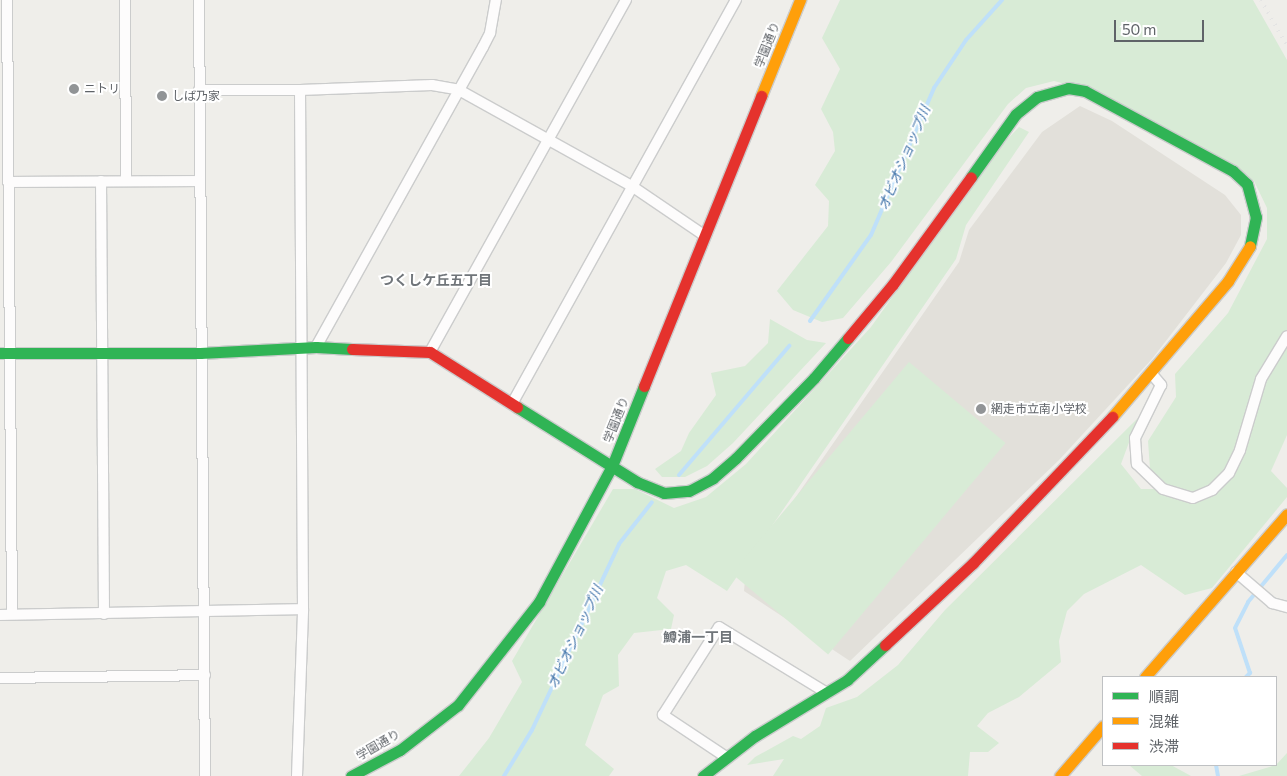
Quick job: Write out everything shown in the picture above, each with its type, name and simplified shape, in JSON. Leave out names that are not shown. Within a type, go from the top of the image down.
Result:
[{"type":"street","points":[[7,0],[4,91],[8,182],[4,353],[12,614]]},
{"type":"street","points":[[125,0],[126,181]]},
{"type":"street","points":[[199,0],[200,353],[205,611],[205,776]]},
{"type":"street","points":[[316,347],[490,33],[496,0]]},
{"type":"street","points":[[430,352],[550,140],[626,0]]},
{"type":"street","points":[[513,402],[736,0]]},
{"type":"street","name":"学園通り","points":[[351,776],[431,728],[458,705],[483,676],[538,602],[612,466],[800,0]]},
{"type":"street","points":[[199,90],[300,90],[432,85],[459,90],[633,187],[705,236]]},
{"type":"street","points":[[4,353],[200,353],[316,347],[430,352],[513,402],[612,466],[664,493],[688,491],[713,478],[814,378],[893,284],[1016,114],[1037,97],[1068,88],[1085,91],[1233,171],[1247,184],[1256,217],[1254,232],[1239,268],[1083,451],[973,563],[896,637],[826,693],[726,758],[703,776]]},
{"type":"street","points":[[297,776],[303,609],[300,90]]},
{"type":"street","points":[[101,181],[104,614]]},
{"type":"street","points":[[8,182],[200,181]]},
{"type":"street","points":[[1151,373],[1162,384],[1135,438],[1137,464],[1163,488],[1183,497],[1198,496],[1222,481],[1236,461],[1261,379],[1287,336]]},
{"type":"street","points":[[1146,676],[1287,514]]},
{"type":"street","points":[[1236,572],[1272,603],[1287,607]]},
{"type":"street","points":[[0,615],[303,609]]},
{"type":"street","points":[[726,758],[663,715],[719,627],[826,693]]},
{"type":"street","points":[[0,678],[205,675]]},
{"type":"street","points":[[1060,776],[1102,727]]},
{"type":"shaded area","name":"網走市立南小学校","points":[[1080,106],[1112,121],[1225,195],[1241,215],[1241,235],[1226,263],[1152,359],[1059,460],[850,661],[744,591],[746,569],[959,262],[969,230],[1042,132]]},
{"type":"green space","points":[[840,0],[1253,0],[1287,60],[1287,435],[1271,471],[1287,488],[1287,497],[1212,588],[1185,595],[1141,565],[1084,594],[1067,611],[1059,641],[1061,662],[1019,697],[988,713],[977,726],[999,743],[988,752],[970,752],[968,776],[773,776],[784,759],[747,765],[755,757],[793,736],[801,739],[820,726],[826,708],[857,697],[898,665],[945,610],[1138,418],[1121,464],[1141,489],[1156,489],[1150,469],[1148,441],[1176,397],[1175,374],[1228,313],[1267,239],[1267,208],[1254,181],[1103,94],[1054,81],[1026,88],[1008,104],[891,262],[843,318],[822,322],[793,310],[777,291],[828,226],[829,201],[815,185],[835,151],[833,132],[821,109],[840,69],[822,38]]},
{"type":"green space","points":[[1019,127],[1029,132],[966,225],[956,259],[727,591],[686,565],[666,571],[657,598],[674,615],[671,629],[634,633],[618,655],[619,686],[603,695],[585,745],[614,769],[609,776],[459,776],[489,738],[522,682],[512,661],[613,489],[635,489],[674,508],[706,497],[746,464],[871,327],[997,150]]},
{"type":"green space","points":[[770,319],[807,340],[826,343],[733,443],[707,466],[685,477],[662,477],[655,469],[681,451],[689,433],[716,395],[711,373],[745,366],[768,343]]},
{"type":"green space","points":[[909,362],[1006,443],[828,654],[732,573]]},
{"type":"green space","points":[[1287,753],[1287,776],[1239,776],[1277,766]]},
{"type":"green space","points":[[1130,766],[1173,766],[1191,776],[1142,776]]},
{"type":"waterway","name":"オビオショップ川","points":[[810,321],[871,235],[934,88],[966,40],[1002,0]]},
{"type":"waterway","name":"オビオショップ川","points":[[679,475],[789,346]]},
{"type":"waterway","name":"オビオショップ川","points":[[504,776],[532,730],[619,544],[652,502]]},
{"type":"waterway","points":[[1247,676],[1250,673],[1235,628],[1248,602],[1287,555]]},
{"type":"waterway","points":[[1216,766],[1218,776]]},
{"type":"railway","points":[[1261,0],[1287,46]]},
{"type":"traffic: fast","points":[[971,177],[1016,114],[1037,97],[1068,88],[1085,91],[1233,171],[1247,184],[1256,217],[1250,246]]},
{"type":"traffic: fast","points":[[517,407],[637,482],[664,493],[689,491],[713,478],[736,458],[814,378],[848,338]]},
{"type":"traffic: fast","points":[[0,353],[200,353],[316,347],[352,349]]},
{"type":"traffic: fast","points":[[351,776],[400,750],[458,705],[539,602],[612,466],[644,386]]},
{"type":"traffic: fast","points":[[703,776],[755,736],[847,680],[885,645]]},
{"type":"traffic: slow","points":[[761,96],[800,0]]},
{"type":"traffic: slow","points":[[1112,417],[1228,281],[1250,246]]},
{"type":"traffic: slow","points":[[1146,676],[1287,514]]},
{"type":"traffic: slow","points":[[1060,776],[1102,727]]},
{"type":"traffic: jam","points":[[644,386],[761,96]]},
{"type":"traffic: jam","points":[[848,338],[893,284],[971,177]]},
{"type":"traffic: jam","points":[[352,349],[430,352],[517,407]]},
{"type":"traffic: jam","points":[[885,645],[973,563],[1112,417]]},
{"type":"place","name":"ニトリ","points":[[74,89]]},
{"type":"place","name":"しば乃家","points":[[162,96]]},
{"type":"place","name":"網走市立南小学校","points":[[981,409]]},
{"type":"district","name":"つくしケ丘五丁目","points":[[436,280]]},
{"type":"district","name":"鱒浦一丁目","points":[[698,637]]}]
